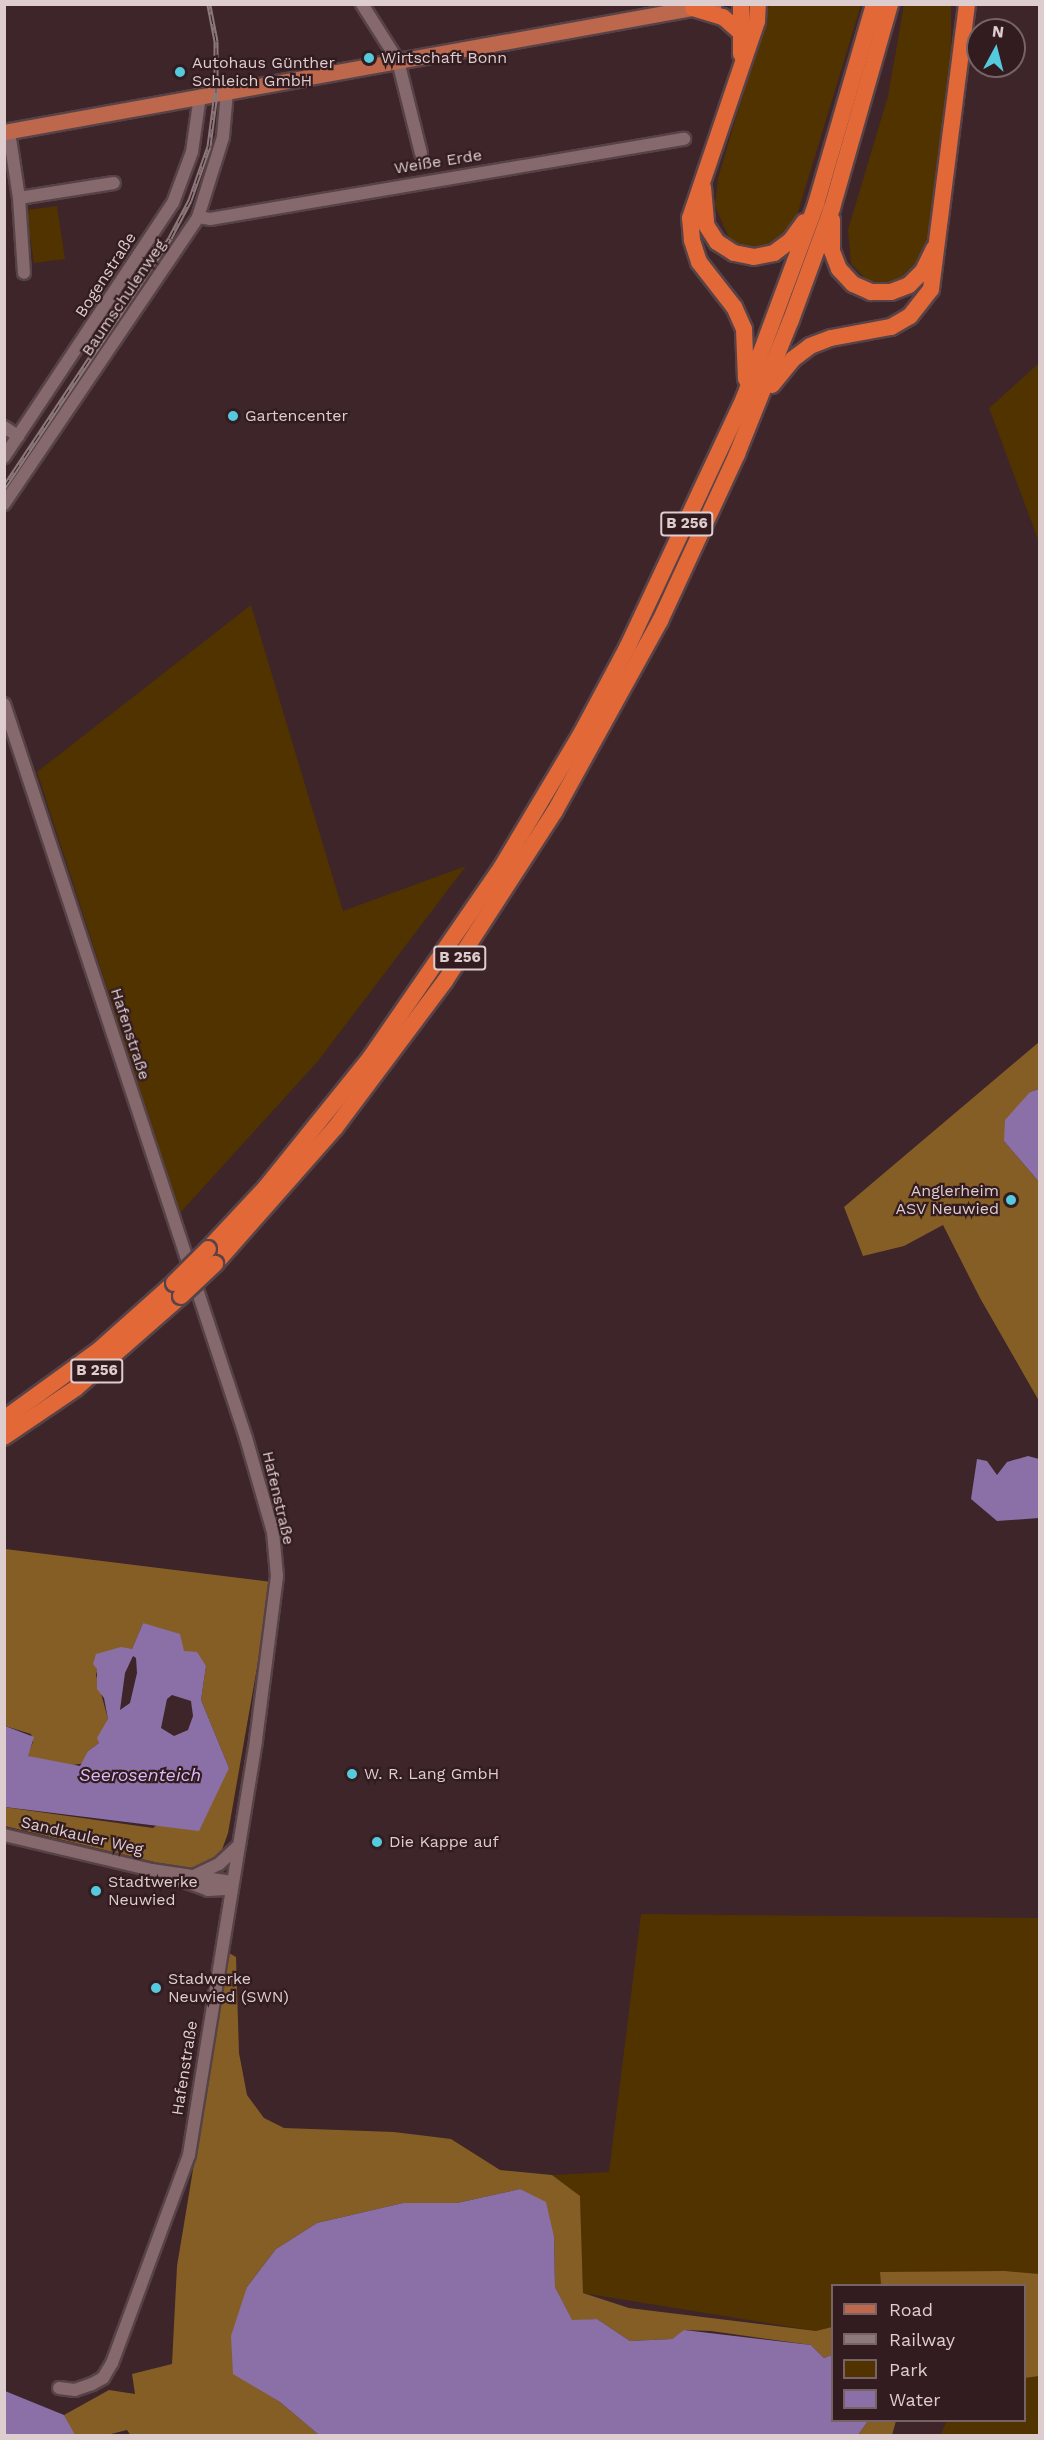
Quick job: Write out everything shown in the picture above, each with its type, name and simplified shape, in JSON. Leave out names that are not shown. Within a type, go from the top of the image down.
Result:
[{"type":"highway","points":[[741,4],[741,61]]},
{"type":"highway","points":[[751,400],[744,329],[734,307],[699,262],[692,240],[692,206],[741,61],[757,21],[758,4]]},
{"type":"highway","name":"B 256","points":[[824,206],[874,4]]},
{"type":"highway","name":"B 256","points":[[4,1437],[84,1382],[212,1256],[370,1058],[501,868],[576,744],[627,648],[751,400],[824,206],[890,4]]},
{"type":"highway","points":[[957,4],[961,30]]},
{"type":"highway","points":[[751,400],[810,346],[831,338],[891,327],[919,308],[935,279],[961,30],[967,4]]},
{"type":"highway","points":[[693,8],[723,17],[740,32]]},
{"type":"highway","points":[[704,174],[706,225],[725,249],[744,256],[764,256],[783,247],[824,206]]},
{"type":"highway","points":[[824,206],[832,251],[839,269],[853,284],[881,293],[900,289],[923,271],[942,215]]},
{"type":"highway","name":"B 256","points":[[4,1419],[178,1290]]},
{"type":"main road","points":[[7,132],[714,4]]},
{"type":"street","points":[[362,4],[398,61],[421,153]]},
{"type":"street","name":"Baumschulenweg","points":[[4,504],[198,217],[223,137],[227,91]]},
{"type":"street","name":"Bogenstraße","points":[[4,457],[173,203],[192,152],[200,96]]},
{"type":"street","points":[[7,132],[19,198],[24,273]]},
{"type":"street","name":"Weiße Erde","points":[[198,217],[210,219],[684,140]]},
{"type":"street","points":[[19,198],[114,183]]},
{"type":"street","points":[[4,427],[18,436]]},
{"type":"street","name":"Hafenstraße","points":[[4,704],[243,1426],[273,1532],[277,1576],[189,2155],[112,2363],[103,2378],[92,2384],[75,2390],[59,2388]]},
{"type":"street","name":"Sandkauler Weg","points":[[4,1835],[152,1870],[208,1890],[231,1886]]},
{"type":"street","points":[[196,1875],[219,1864],[237,1847]]},
{"type":"street","name":"Sandkauler Weg","points":[[152,1870],[196,1875],[231,1886]]},
{"type":"green space","points":[[861,5],[797,215],[783,237],[767,246],[744,246],[729,238],[715,206],[718,178],[769,6]]},
{"type":"green space","points":[[904,5],[951,5],[951,64],[929,247],[916,272],[897,283],[868,281],[851,264],[848,230],[888,96]]},
{"type":"green space","points":[[57,206],[65,259],[34,263],[26,210]]},
{"type":"green space","points":[[1039,363],[1039,542],[989,408]]},
{"type":"green space","points":[[251,605],[343,911],[466,866],[318,1061],[180,1213],[37,772]]},
{"type":"green space","points":[[641,1914],[1039,1918],[1039,2274],[880,2273],[881,2284],[831,2284],[831,2327],[816,2331],[583,2293],[580,2197],[552,2175],[609,2172]]},
{"type":"green space","points":[[1039,2376],[1039,2435],[940,2435],[946,2422],[1026,2422],[1026,2378]]},
{"type":"shaded area","points":[[1039,1042],[1039,1089],[1030,1092],[1004,1141],[1039,1182],[1039,1401],[980,1298],[943,1225],[904,1246],[863,1256],[844,1207]]},
{"type":"shaded area","points":[[5,1549],[272,1582],[228,1833],[215,1869],[175,1867],[5,1826],[4,1807],[153,1828],[229,1768],[201,1700],[206,1666],[143,1623],[132,1649],[102,1654],[96,1675],[108,1719],[99,1743],[88,1751],[85,1763],[67,1766],[27,1756],[33,1742],[31,1734],[5,1726]]},
{"type":"shaded area","points":[[229,1953],[236,1957],[239,2053],[247,2095],[264,2118],[284,2128],[394,2132],[451,2139],[500,2170],[552,2175],[580,2196],[583,2293],[629,2308],[816,2331],[831,2327],[831,2355],[824,2358],[811,2345],[711,2331],[685,2330],[672,2339],[630,2341],[597,2319],[572,2321],[555,2287],[554,2237],[520,2189],[457,2203],[403,2203],[317,2223],[276,2249],[247,2287],[233,2373],[280,2402],[319,2435],[131,2436],[127,2430],[107,2435],[74,2435],[64,2415],[109,2390],[135,2394],[132,2374],[172,2364],[177,2266]]},
{"type":"shaded area","points":[[1005,2271],[1039,2274],[1039,2376],[1026,2378],[1026,2284],[881,2284],[880,2272]]},
{"type":"shaded area","points":[[867,2422],[896,2422],[892,2435],[858,2435]]},
{"type":"water","points":[[1040,1089],[1039,1182],[1004,1141],[1005,1120],[1030,1092]]},
{"type":"water","points":[[1028,1456],[1039,1459],[1039,1518],[997,1521],[971,1499],[977,1459],[987,1461],[997,1475],[1007,1462]]},
{"type":"water","name":"Seerosenteich","points":[[143,1623],[180,1634],[184,1651],[197,1652],[206,1666],[201,1700],[229,1768],[199,1831],[5,1807],[5,1726],[34,1737],[28,1756],[80,1766],[88,1751],[99,1743],[97,1738],[108,1719],[104,1698],[97,1689],[97,1669],[93,1664],[96,1654],[121,1647],[132,1649]],"holes":[[[133,1656],[136,1658],[137,1673],[130,1703],[120,1710],[125,1673]],[[172,1695],[191,1701],[193,1716],[188,1730],[174,1736],[161,1728],[167,1699]]]},
{"type":"water","points":[[520,2189],[546,2202],[554,2237],[555,2287],[572,2320],[597,2319],[630,2341],[672,2339],[684,2330],[811,2345],[824,2358],[831,2355],[831,2422],[867,2422],[858,2435],[319,2435],[280,2402],[233,2374],[231,2336],[247,2287],[276,2249],[317,2223],[403,2203],[457,2203]]},
{"type":"water","points":[[5,2391],[64,2415],[75,2435],[5,2435]]},
{"type":"railway","points":[[4,487],[170,238],[190,200],[209,146],[216,93],[216,41],[209,4]]},
{"type":"place","name":"Wirtschaft Bonn","points":[[369,58]]},
{"type":"place","name":"Autohaus Günther Schleich GmbH","points":[[180,72]]},
{"type":"place","name":"Gartencenter","points":[[233,416]]},
{"type":"place","name":"Anglerheim ASV Neuwied","points":[[1011,1200]]},
{"type":"place","name":"W. R. Lang GmbH","points":[[352,1774]]},
{"type":"place","name":"Die Kappe auf","points":[[377,1842]]},
{"type":"place","name":"Stadtwerke Neuwied","points":[[96,1891]]},
{"type":"place","name":"Stadwerke Neuwied (SWN)","points":[[156,1988]]}]
